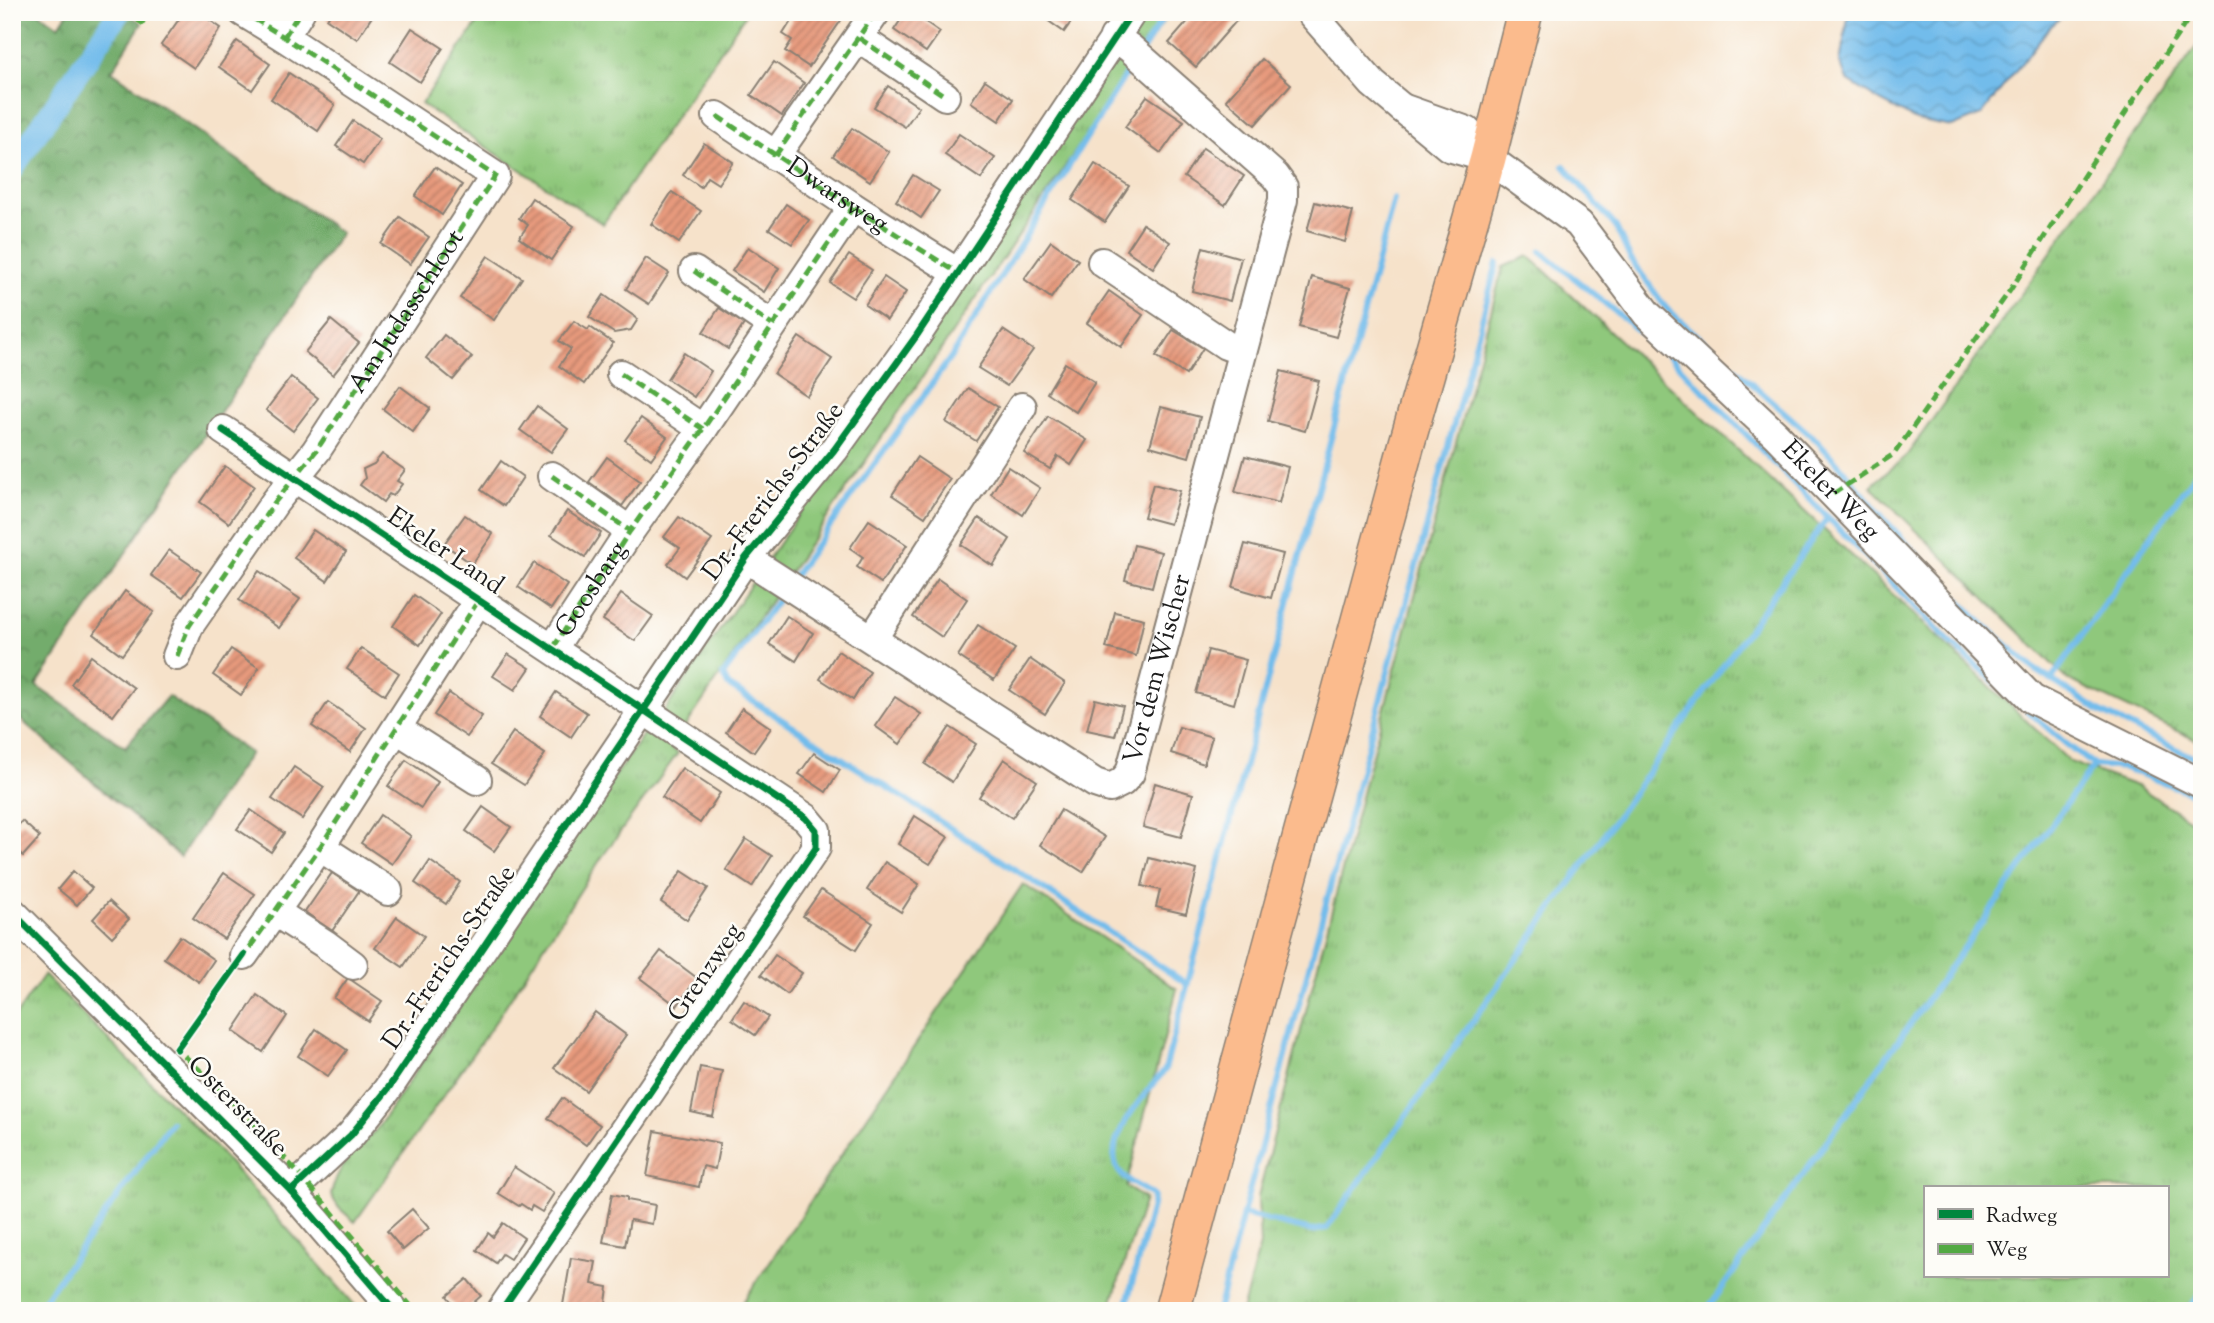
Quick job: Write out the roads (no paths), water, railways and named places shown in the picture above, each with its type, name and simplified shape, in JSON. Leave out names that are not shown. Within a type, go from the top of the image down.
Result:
[{"type":"main road","points":[[1172,1311],[1407,443],[1488,158],[1525,12]]},
{"type":"street","name":"Am Judasschloot","points":[[177,656],[189,626],[316,451],[495,176],[243,12]]},
{"type":"street","points":[[284,37],[300,12]]},
{"type":"street","points":[[775,156],[876,12]]},
{"type":"street","name":"Dr.-Frerichs-Straße","points":[[290,1191],[351,1135],[387,1090],[746,558],[842,439],[917,335],[1132,12]]},
{"type":"street","name":"Ekeler Weg","points":[[1310,12],[1362,73],[1449,147],[1488,158],[1579,224],[1647,314],[1776,435],[2032,699],[2202,784]]},
{"type":"street","name":"Vor dem Wischer","points":[[746,558],[1095,783],[1110,788],[1122,782],[1130,773],[1283,200],[1283,187],[1275,176],[1114,37]]},
{"type":"street","points":[[859,38],[945,96]]},
{"type":"street","name":"Dwarsweg","points":[[717,116],[853,208],[958,273]]},
{"type":"street","name":"Goosbarg","points":[[552,648],[853,208]]},
{"type":"street","points":[[1102,262],[1226,345],[1242,351]]},
{"type":"street","points":[[694,271],[772,325]]},
{"type":"street","points":[[621,374],[703,429]]},
{"type":"street","points":[[873,638],[1022,407]]},
{"type":"street","name":"Ekeler Land","points":[[223,430],[643,709]]},
{"type":"street","name":"Goosbarg","points":[[552,476],[630,531]]},
{"type":"street","points":[[244,955],[320,847],[478,601]]},
{"type":"street","name":"Grenzweg","points":[[501,1311],[816,848],[816,830],[806,818],[643,709]]},
{"type":"street","points":[[397,729],[477,780]]},
{"type":"street","points":[[320,847],[388,891]]},
{"type":"street","name":"Osterstraße","points":[[12,912],[290,1191],[394,1311]]},
{"type":"street","points":[[275,912],[325,943],[353,965]]},
{"type":"water","points":[[1849,12],[2067,12],[2049,28],[1981,115],[1952,127],[1916,120],[1847,80],[1840,62]]},
{"type":"waterway","points":[[12,169],[119,12]]},
{"type":"waterway","points":[[1143,49],[1167,12]]},
{"type":"waterway","points":[[792,579],[951,357],[1134,61]]},
{"type":"waterway","points":[[1564,166],[1616,227],[1630,258],[1666,308],[1816,440],[1974,616],[2033,668],[2101,712],[2202,762]]},
{"type":"waterway","points":[[1125,1311],[1153,1196],[1121,1174],[1115,1162],[1115,1148],[1127,1119],[1165,1070],[1394,199]]},
{"type":"waterway","points":[[1541,251],[1667,354],[1950,642],[2006,692]]},
{"type":"waterway","points":[[1243,1214],[1497,263]]},
{"type":"waterway","points":[[2051,680],[2202,464]]},
{"type":"waterway","points":[[1218,1311],[1243,1214],[1312,1231],[1327,1228],[1828,517]]},
{"type":"waterway","points":[[782,594],[723,675],[728,685],[1187,984]]},
{"type":"waterway","points":[[2028,711],[2094,765],[2124,768],[2189,792],[2202,802]]},
{"type":"waterway","points":[[1706,1311],[2094,765]]},
{"type":"waterway","points":[[36,1311],[171,1122]]},
{"type":"waterway","points":[[2187,1311],[2202,1292]]}]
